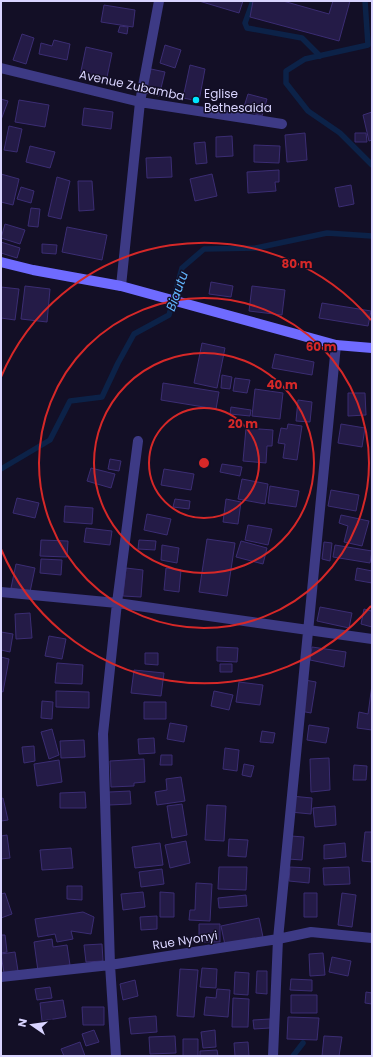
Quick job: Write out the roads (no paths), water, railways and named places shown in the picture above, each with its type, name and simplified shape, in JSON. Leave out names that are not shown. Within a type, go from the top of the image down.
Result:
[{"type":"street","points":[[121,286],[140,102],[159,1]]},
{"type":"street","name":"Avenue Zubamba","points":[[1,68],[140,102],[282,124]]},
{"type":"street","points":[[1,262],[32,270],[121,286],[163,296],[336,345],[372,348]]},
{"type":"street","points":[[273,1056],[278,939],[336,345]]},
{"type":"street","points":[[116,1056],[110,966],[103,734],[117,603],[138,441]]},
{"type":"street","points":[[1,592],[117,603],[372,638]]},
{"type":"street","name":"Rue Nyonyi","points":[[1,977],[110,966],[278,939],[310,932],[372,938]]},
{"type":"waterway","points":[[253,1],[245,23],[247,28],[302,38],[320,56]]},
{"type":"waterway","name":"Biautu","points":[[365,1],[368,45],[305,59],[286,71],[286,83],[308,111],[340,133],[372,165]]},
{"type":"waterway","name":"Biautu","points":[[1,469],[50,440],[70,401],[102,397],[134,334],[169,315],[182,268],[204,249],[256,248],[327,233],[372,236]]},
{"type":"waterway","points":[[293,1056],[303,1043]]},
{"type":"place","name":"Eglise Bethesaida","points":[[196,100]]}]
